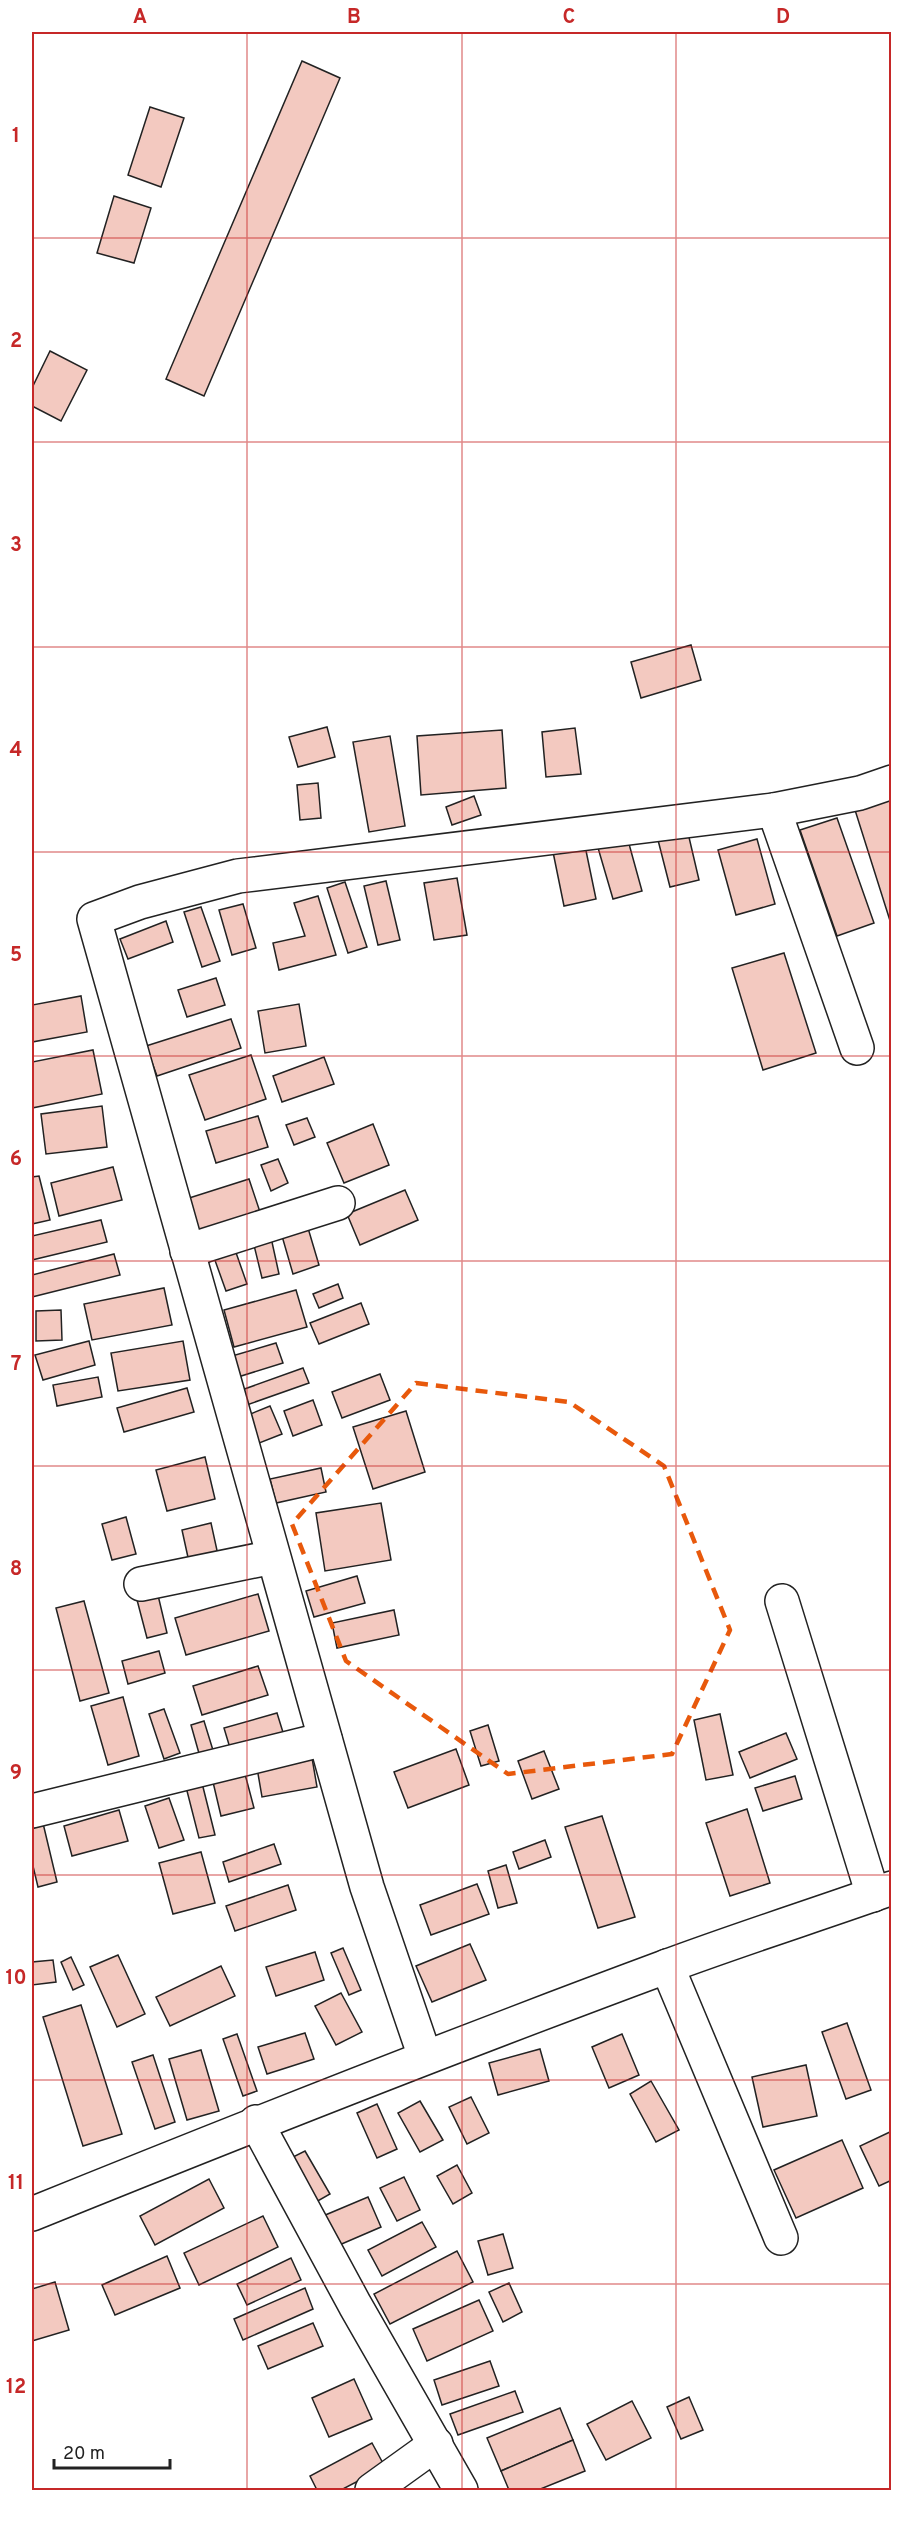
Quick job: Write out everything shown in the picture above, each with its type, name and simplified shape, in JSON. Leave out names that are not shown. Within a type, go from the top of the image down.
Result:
[{"type":"street","points":[[425,2057],[367,1887],[94,919],[140,902],[238,876],[774,810],[860,793],[891,782]]},
{"type":"street","points":[[774,810],[857,1048]]},
{"type":"street","points":[[187,1251],[338,1203]]},
{"type":"street","points":[[141,1584],[273,1557]]},
{"type":"street","points":[[32,2214],[256,2122],[425,2057],[667,1966],[882,1891],[782,1601]]},
{"type":"street","points":[[32,1811],[325,1739]]},
{"type":"street","points":[[667,1966],[781,2238]]},
{"type":"street","points":[[256,2122],[355,2305],[436,2444],[460,2490]]},
{"type":"street","points":[[372,2490],[436,2444]]},
{"type":"highlighted area","points":[[416,1383],[569,1402],[664,1466],[730,1630],[672,1754],[508,1774],[346,1661],[292,1524]]},
{"type":"building","points":[[302,61],[340,78],[204,396],[166,379]]},
{"type":"building","points":[[150,107],[184,118],[161,187],[128,175]]},
{"type":"building","points":[[114,196],[151,208],[134,263],[97,253]]},
{"type":"building","points":[[50,351],[87,370],[61,421],[32,406],[32,388]]},
{"type":"building","points":[[691,645],[701,680],[641,698],[631,662]]},
{"type":"building","points":[[327,727],[335,757],[298,767],[289,737]]},
{"type":"building","points":[[575,728],[581,774],[546,777],[542,732]]},
{"type":"building","points":[[502,730],[506,788],[421,795],[417,736]]},
{"type":"building","points":[[390,736],[405,826],[369,832],[353,742]]},
{"type":"building","points":[[318,783],[321,818],[300,820],[297,785]]},
{"type":"building","points":[[474,796],[481,815],[452,825],[446,807]]},
{"type":"building","points":[[892,799],[892,927],[855,810]]},
{"type":"building","points":[[837,818],[874,923],[837,936],[800,830]]},
{"type":"building","points":[[626,833],[642,891],[613,899],[596,841]]},
{"type":"building","points":[[688,833],[699,880],[670,887],[658,840]]},
{"type":"building","points":[[757,839],[775,904],[736,915],[718,850]]},
{"type":"building","points":[[584,841],[596,899],[564,906],[552,847]]},
{"type":"building","points":[[457,878],[467,935],[434,940],[424,883]]},
{"type":"building","points":[[386,881],[400,940],[378,945],[364,886]]},
{"type":"building","points":[[345,882],[367,947],[348,953],[327,888]]},
{"type":"building","points":[[318,896],[336,955],[279,970],[273,943],[305,936],[294,903]]},
{"type":"building","points":[[243,904],[256,948],[232,955],[219,910]]},
{"type":"building","points":[[201,907],[220,961],[202,967],[184,912]]},
{"type":"building","points":[[166,921],[173,942],[128,959],[120,939]]},
{"type":"building","points":[[784,953],[816,1053],[763,1070],[732,968]]},
{"type":"building","points":[[216,978],[225,1005],[187,1017],[178,990]]},
{"type":"building","points":[[81,996],[87,1032],[32,1042],[32,1005]]},
{"type":"building","points":[[299,1004],[306,1046],[265,1053],[258,1011]]},
{"type":"building","points":[[231,1019],[241,1048],[157,1076],[146,1046]]},
{"type":"building","points":[[93,1050],[102,1094],[32,1108],[32,1062]]},
{"type":"building","points":[[251,1055],[266,1099],[205,1120],[189,1075]]},
{"type":"building","points":[[324,1057],[334,1084],[282,1102],[273,1076]]},
{"type":"building","points":[[102,1106],[107,1147],[46,1154],[41,1114]]},
{"type":"building","points":[[258,1116],[268,1147],[216,1163],[206,1131]]},
{"type":"building","points":[[307,1118],[315,1137],[294,1145],[286,1125]]},
{"type":"building","points":[[373,1124],[389,1165],[344,1183],[327,1143]]},
{"type":"building","points":[[278,1159],[288,1183],[271,1191],[261,1165]]},
{"type":"building","points":[[113,1167],[122,1200],[59,1216],[51,1183]]},
{"type":"building","points":[[39,1176],[50,1220],[32,1224],[32,1177]]},
{"type":"building","points":[[249,1179],[261,1215],[197,1234],[186,1199]]},
{"type":"building","points":[[405,1190],[418,1220],[360,1245],[347,1214]]},
{"type":"building","points":[[101,1220],[107,1242],[32,1260],[32,1236]]},
{"type":"building","points":[[308,1228],[319,1265],[293,1274],[282,1236]]},
{"type":"building","points":[[270,1233],[279,1274],[262,1278],[252,1237]]},
{"type":"building","points":[[233,1244],[247,1284],[226,1291],[212,1252]]},
{"type":"building","points":[[114,1254],[120,1275],[32,1297],[32,1275]]},
{"type":"building","points":[[338,1284],[343,1298],[319,1308],[313,1294]]},
{"type":"building","points":[[164,1288],[172,1325],[92,1340],[84,1304]]},
{"type":"building","points":[[296,1290],[307,1327],[234,1347],[224,1310]]},
{"type":"building","points":[[361,1303],[369,1324],[319,1344],[310,1323]]},
{"type":"building","points":[[61,1310],[62,1340],[36,1341],[36,1311]]},
{"type":"building","points":[[89,1341],[95,1365],[43,1380],[35,1355]]},
{"type":"building","points":[[183,1341],[190,1380],[118,1391],[111,1353]]},
{"type":"building","points":[[276,1343],[283,1363],[238,1377],[232,1356]]},
{"type":"building","points":[[303,1368],[309,1383],[241,1407],[236,1392]]},
{"type":"building","points":[[380,1374],[390,1400],[342,1418],[332,1392]]},
{"type":"building","points":[[98,1377],[102,1397],[57,1406],[53,1385]]},
{"type":"building","points":[[187,1388],[194,1412],[124,1432],[117,1408]]},
{"type":"building","points":[[313,1400],[322,1425],[293,1436],[284,1411]]},
{"type":"building","points":[[270,1406],[282,1434],[254,1445],[243,1417]]},
{"type":"building","points":[[406,1411],[425,1472],[373,1489],[353,1427]]},
{"type":"building","points":[[205,1457],[215,1499],[167,1511],[156,1470]]},
{"type":"building","points":[[321,1468],[326,1492],[276,1503],[270,1479]]},
{"type":"building","points":[[381,1503],[391,1560],[325,1571],[316,1513]]},
{"type":"building","points":[[126,1517],[136,1554],[112,1560],[102,1524]]},
{"type":"building","points":[[211,1523],[218,1555],[189,1562],[182,1530]]},
{"type":"building","points":[[357,1576],[365,1603],[314,1617],[306,1591]]},
{"type":"building","points":[[157,1591],[167,1633],[147,1638],[136,1596]]},
{"type":"building","points":[[258,1594],[269,1631],[186,1655],[175,1618]]},
{"type":"building","points":[[84,1601],[109,1693],[80,1701],[56,1608]]},
{"type":"building","points":[[394,1610],[399,1635],[337,1648],[332,1623]]},
{"type":"building","points":[[159,1651],[165,1673],[128,1684],[122,1661]]},
{"type":"building","points":[[258,1666],[268,1695],[202,1715],[193,1686]]},
{"type":"building","points":[[123,1697],[139,1756],[108,1765],[91,1706]]},
{"type":"building","points":[[164,1709],[180,1753],[164,1759],[149,1714]]},
{"type":"building","points":[[277,1713],[286,1742],[233,1758],[224,1728]]},
{"type":"building","points":[[720,1714],[733,1775],[706,1780],[694,1720]]},
{"type":"building","points":[[204,1721],[216,1760],[202,1764],[191,1725]]},
{"type":"building","points":[[488,1725],[499,1761],[481,1766],[470,1731]]},
{"type":"building","points":[[786,1733],[797,1759],[750,1778],[739,1752]]},
{"type":"building","points":[[456,1749],[469,1785],[408,1808],[394,1772]]},
{"type":"building","points":[[544,1751],[559,1789],[532,1799],[518,1761]]},
{"type":"building","points":[[311,1752],[317,1787],[262,1797],[256,1762]]},
{"type":"building","points":[[245,1774],[254,1808],[221,1816],[213,1782]]},
{"type":"building","points":[[795,1776],[802,1799],[763,1811],[755,1788]]},
{"type":"building","points":[[202,1783],[215,1835],[199,1838],[186,1787]]},
{"type":"building","points":[[169,1798],[184,1840],[159,1848],[145,1806]]},
{"type":"building","points":[[747,1809],[770,1883],[730,1896],[706,1823]]},
{"type":"building","points":[[119,1810],[128,1841],[72,1856],[64,1826]]},
{"type":"building","points":[[602,1816],[635,1917],[598,1928],[565,1827]]},
{"type":"building","points":[[42,1819],[57,1882],[38,1887],[32,1862],[32,1821]]},
{"type":"building","points":[[545,1840],[551,1857],[519,1869],[513,1852]]},
{"type":"building","points":[[274,1844],[281,1864],[229,1882],[223,1862]]},
{"type":"building","points":[[201,1852],[215,1903],[173,1914],[159,1863]]},
{"type":"building","points":[[506,1865],[517,1903],[498,1908],[488,1871]]},
{"type":"building","points":[[477,1884],[489,1914],[431,1935],[420,1905]]},
{"type":"building","points":[[288,1885],[296,1910],[235,1931],[226,1906]]},
{"type":"building","points":[[470,1944],[486,1980],[432,2002],[416,1966]]},
{"type":"building","points":[[343,1948],[361,1990],[349,1995],[331,1953]]},
{"type":"building","points":[[315,1952],[324,1980],[276,1996],[266,1967]]},
{"type":"building","points":[[118,1955],[145,2014],[117,2027],[90,1967]]},
{"type":"building","points":[[71,1957],[84,1985],[73,1990],[61,1962]]},
{"type":"building","points":[[53,1960],[56,1982],[32,1985],[32,1962]]},
{"type":"building","points":[[221,1966],[235,1996],[170,2026],[156,1997]]},
{"type":"building","points":[[341,1993],[362,2032],[336,2045],[315,2006]]},
{"type":"building","points":[[81,2005],[122,2134],[83,2146],[43,2017]]},
{"type":"building","points":[[847,2023],[871,2090],[846,2099],[822,2032]]},
{"type":"building","points":[[305,2033],[314,2059],[267,2074],[258,2047]]},
{"type":"building","points":[[237,2034],[257,2091],[243,2096],[223,2039]]},
{"type":"building","points":[[622,2034],[639,2075],[609,2088],[592,2047]]},
{"type":"building","points":[[540,2049],[549,2081],[498,2095],[489,2063]]},
{"type":"building","points":[[201,2050],[219,2111],[187,2120],[169,2059]]},
{"type":"building","points":[[153,2055],[175,2122],[155,2129],[132,2062]]},
{"type":"building","points":[[806,2065],[817,2116],[763,2127],[752,2077]]},
{"type":"building","points":[[651,2081],[679,2130],[656,2142],[630,2094]]},
{"type":"building","points":[[471,2097],[489,2133],[467,2144],[449,2107]]},
{"type":"building","points":[[420,2101],[443,2140],[420,2152],[398,2113]]},
{"type":"building","points":[[377,2104],[397,2149],[377,2158],[357,2113]]},
{"type":"building","points":[[892,2131],[892,2180],[879,2186],[860,2146]]},
{"type":"building","points":[[842,2140],[863,2188],[796,2218],[774,2170]]},
{"type":"building","points":[[305,2151],[330,2194],[316,2202],[291,2158]]},
{"type":"building","points":[[457,2165],[472,2193],[453,2204],[437,2176]]},
{"type":"building","points":[[404,2177],[420,2210],[397,2221],[380,2188]]},
{"type":"building","points":[[209,2179],[224,2208],[155,2245],[140,2216]]},
{"type":"building","points":[[368,2197],[381,2227],[337,2246],[323,2216]]},
{"type":"building","points":[[263,2216],[278,2247],[199,2285],[184,2253]]},
{"type":"building","points":[[422,2222],[436,2247],[382,2276],[368,2250]]},
{"type":"building","points":[[503,2234],[513,2268],[488,2275],[478,2241]]},
{"type":"building","points":[[457,2251],[473,2282],[390,2324],[374,2294]]},
{"type":"building","points":[[167,2256],[180,2288],[115,2315],[102,2285]]},
{"type":"building","points":[[291,2258],[301,2280],[247,2305],[237,2284]]},
{"type":"building","points":[[55,2282],[69,2330],[32,2341],[32,2289]]},
{"type":"building","points":[[509,2283],[522,2312],[503,2322],[489,2292]]},
{"type":"building","points":[[305,2288],[313,2309],[243,2340],[234,2319]]},
{"type":"building","points":[[479,2300],[493,2331],[427,2361],[413,2329]]},
{"type":"building","points":[[313,2323],[323,2346],[268,2369],[258,2346]]},
{"type":"building","points":[[490,2361],[499,2386],[442,2405],[434,2380]]},
{"type":"building","points":[[354,2379],[372,2419],[329,2437],[312,2398]]},
{"type":"building","points":[[515,2391],[523,2412],[458,2435],[450,2414]]},
{"type":"building","points":[[689,2397],[703,2430],[681,2439],[667,2407]]},
{"type":"building","points":[[632,2401],[651,2438],[606,2460],[587,2424]]},
{"type":"building","points":[[560,2408],[573,2440],[501,2471],[487,2438]]},
{"type":"building","points":[[573,2440],[585,2471],[538,2490],[509,2490],[501,2471]]},
{"type":"building","points":[[372,2443],[385,2467],[341,2490],[317,2490],[310,2476]]}]
